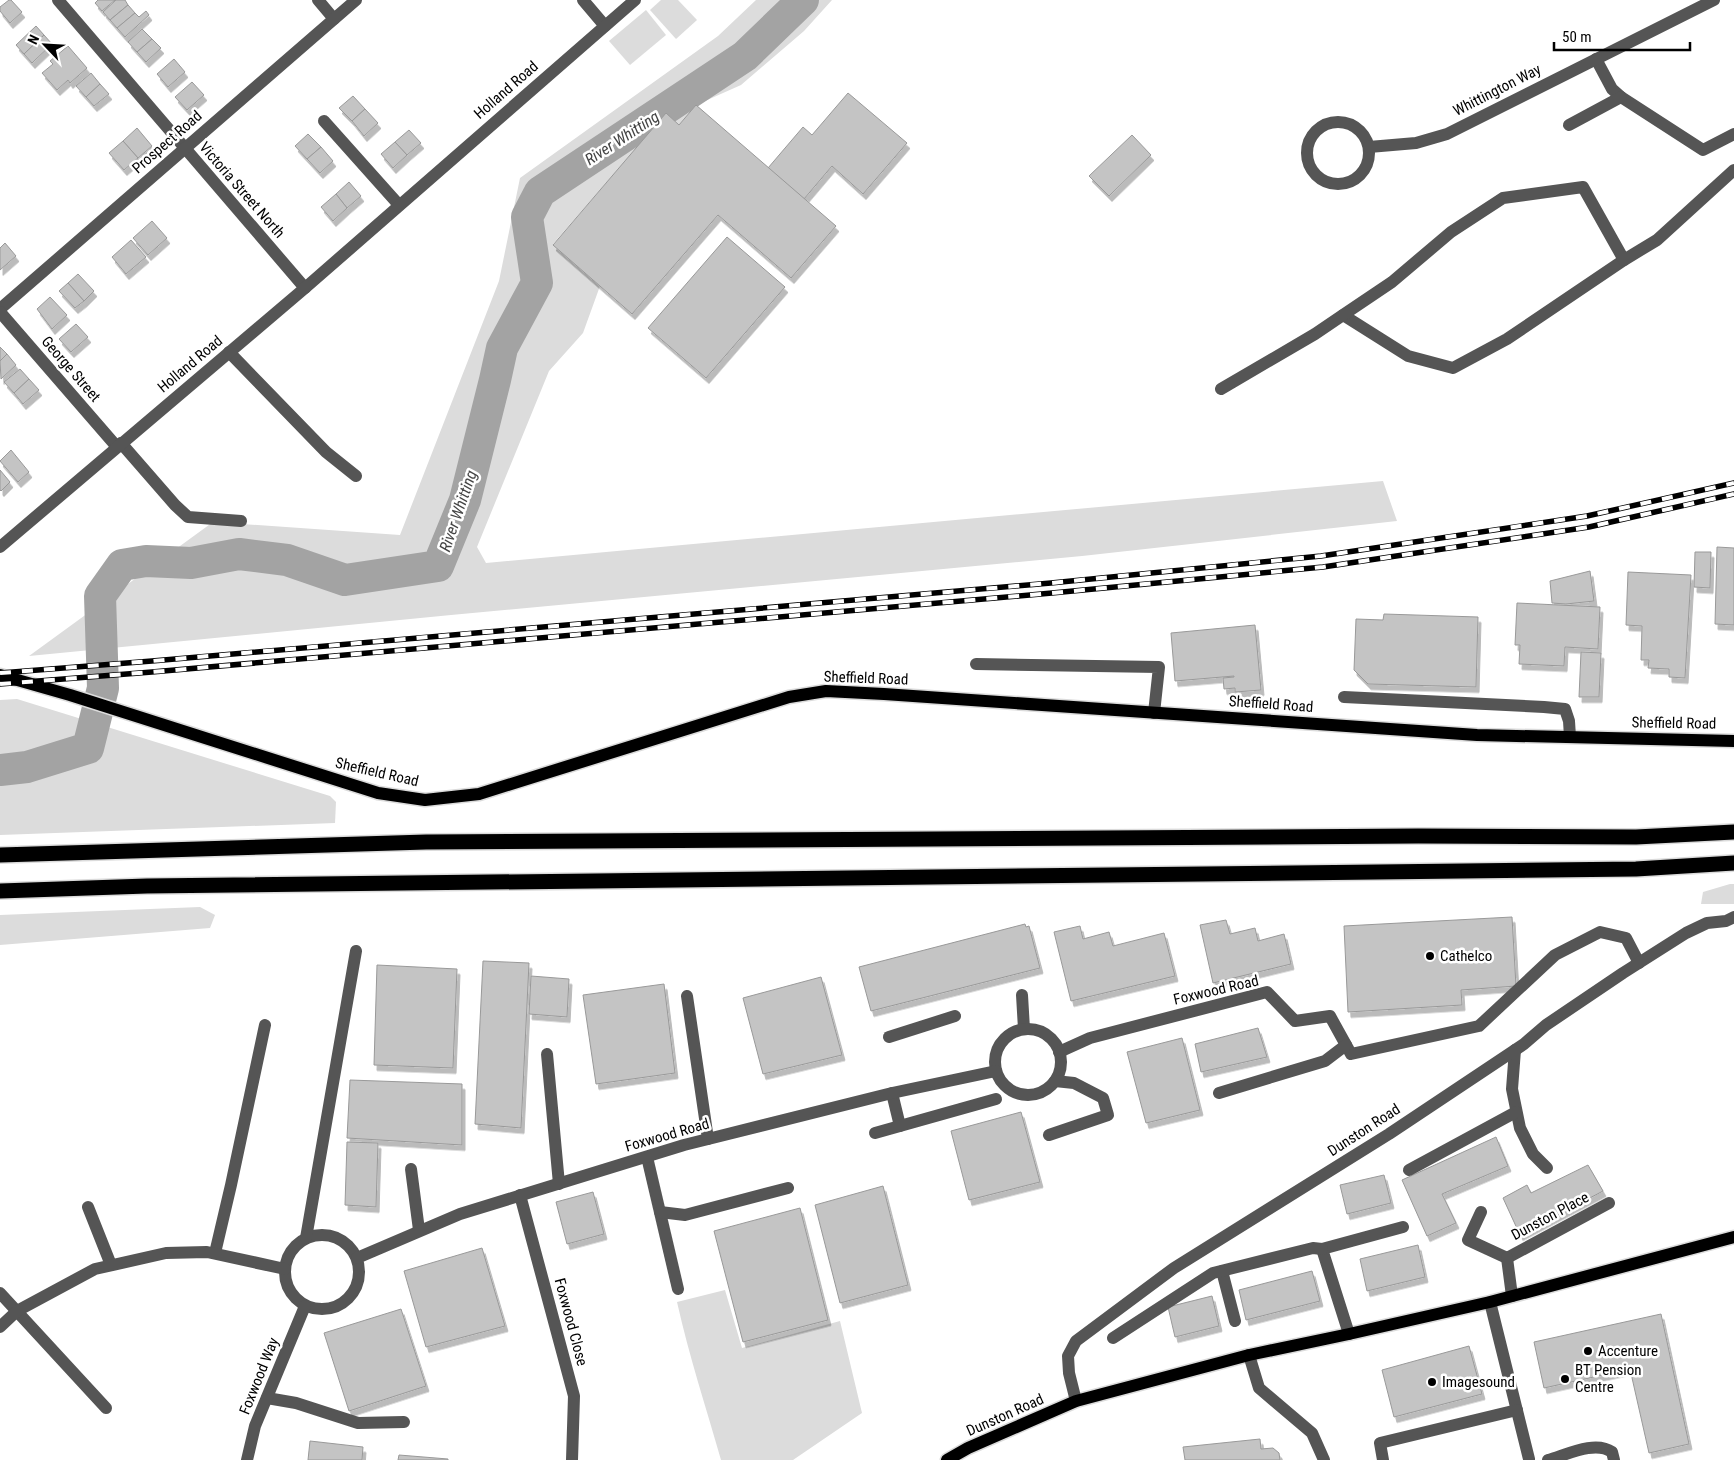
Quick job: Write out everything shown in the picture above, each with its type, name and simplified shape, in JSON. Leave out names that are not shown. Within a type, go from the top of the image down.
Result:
[{"type":"highway","points":[[0,855],[426,842],[1408,836],[1636,837],[1734,832]]},
{"type":"highway","points":[[0,891],[147,886],[1636,870],[1734,863]]},
{"type":"main road","name":"Sheffield Road","points":[[0,675],[228,744],[378,793],[425,800],[480,794],[788,696],[826,691],[1477,735],[1734,740]]},
{"type":"main road","name":"Dunston Road","points":[[947,1460],[968,1448],[1076,1401],[1249,1355],[1490,1302],[1734,1237]]},
{"type":"street","name":"Victoria Street North","points":[[58,0],[306,288]]},
{"type":"street","points":[[318,0],[334,18]]},
{"type":"street","name":"Prospect Road","points":[[0,310],[356,0]]},
{"type":"street","points":[[583,0],[605,26]]},
{"type":"street","name":"Holland Road","points":[[0,547],[306,288],[635,0]]},
{"type":"street","name":"Whittington Way","points":[[1369,147],[1416,143],[1446,134],[1714,0]]},
{"type":"street","points":[[1596,59],[1612,89],[1621,97],[1703,150],[1734,134]]},
{"type":"street","points":[[1569,125],[1621,97]]},
{"type":"street","points":[[324,121],[399,205]]},
{"type":"street","points":[[1335,122],[1347,123],[1357,128],[1369,147],[1369,158],[1363,172],[1355,179],[1341,184],[1330,183],[1320,178],[1314,172],[1307,157],[1309,143],[1313,135],[1323,126],[1335,122]]},
{"type":"street","points":[[1343,315],[1408,356],[1453,368],[1508,339],[1624,260],[1657,240],[1734,170]]},
{"type":"street","points":[[1221,389],[1315,334],[1392,282],[1451,232],[1503,198],[1583,187],[1624,260]]},
{"type":"street","name":"George Street","points":[[0,310],[174,505],[188,516],[241,521]]},
{"type":"street","points":[[229,352],[326,452],[356,476]]},
{"type":"street","points":[[976,664],[1158,667],[1154,712]]},
{"type":"street","points":[[1344,698],[1544,706],[1564,709],[1569,721],[1570,737]]},
{"type":"street","name":"Dunston Road","points":[[1076,1401],[1069,1373],[1068,1356],[1076,1341],[1174,1268],[1389,1134],[1515,1050],[1577,1004],[1686,933],[1707,923],[1731,920]]},
{"type":"street","points":[[1219,1093],[1325,1061],[1348,1050],[1479,1026],[1555,954],[1600,932],[1626,938],[1639,963]]},
{"type":"street","points":[[306,1238],[356,951]]},
{"type":"street","name":"Foxwood Road","points":[[1059,1052],[1090,1038],[1267,992],[1295,1021],[1330,1016],[1348,1050]]},
{"type":"street","points":[[1022,995],[1024,1029]]},
{"type":"street","points":[[687,996],[708,1139]]},
{"type":"street","points":[[890,1037],[955,1016]]},
{"type":"street","points":[[215,1253],[265,1025]]},
{"type":"street","points":[[1024,1029],[1046,1034],[1054,1042],[1061,1062],[1060,1072],[1048,1089],[1028,1096],[1017,1094],[1004,1084],[996,1070],[995,1059],[998,1048],[1004,1039],[1024,1029]]},
{"type":"street","points":[[1515,1050],[1512,1089],[1516,1112],[1525,1140],[1533,1154],[1547,1168]]},
{"type":"street","points":[[547,1054],[559,1184]]},
{"type":"street","name":"Foxwood Road","points":[[357,1258],[460,1214],[708,1139],[892,1093],[996,1070]]},
{"type":"street","points":[[1049,1135],[1108,1115],[1103,1098],[1074,1083],[1055,1081]]},
{"type":"street","points":[[892,1093],[900,1126]]},
{"type":"street","points":[[875,1133],[996,1099]]},
{"type":"street","points":[[1408,1170],[1516,1112]]},
{"type":"street","points":[[647,1157],[678,1288]]},
{"type":"street","points":[[411,1169],[419,1230]]},
{"type":"street","points":[[660,1212],[685,1215],[788,1188]]},
{"type":"street","name":"Foxwood Close","points":[[520,1195],[574,1396],[572,1460]]},
{"type":"street","name":"Dunston Place","points":[[1506,1258],[1610,1203]]},
{"type":"street","points":[[88,1208],[111,1265]]},
{"type":"street","name":"Dunston Place","points":[[1481,1212],[1468,1240],[1506,1258]]},
{"type":"street","points":[[1113,1338],[1213,1272],[1313,1248],[1322,1249],[1403,1227]]},
{"type":"street","points":[[330,1235],[342,1240],[351,1248],[357,1258],[360,1271],[358,1284],[352,1295],[342,1304],[330,1309],[317,1309],[305,1306],[289,1290],[285,1269],[292,1250],[306,1238],[330,1235]]},
{"type":"street","points":[[1322,1249],[1349,1334]]},
{"type":"street","points":[[0,1327],[17,1311],[95,1269],[166,1253],[215,1253],[285,1269]]},
{"type":"street","name":"Dunston Place","points":[[1506,1258],[1512,1296]]},
{"type":"street","points":[[1222,1271],[1235,1320]]},
{"type":"street","points":[[0,1293],[106,1408]]},
{"type":"street","points":[[1490,1302],[1530,1460]]},
{"type":"street","name":"Foxwood Way","points":[[247,1460],[256,1426],[305,1306]]},
{"type":"street","points":[[1249,1355],[1259,1388],[1312,1433],[1324,1460]]},
{"type":"street","points":[[268,1398],[296,1403],[358,1423],[404,1422]]},
{"type":"street","points":[[1383,1460],[1380,1443],[1517,1410]]},
{"type":"street","points":[[1548,1460],[1600,1447],[1612,1452],[1614,1460]]},
{"type":"shaded area","points":[[661,0],[678,0],[697,20],[676,39],[650,10]]},
{"type":"shaded area","points":[[756,0],[832,0],[804,31],[741,85],[696,105],[679,125],[666,114],[553,244],[600,286],[583,333],[549,371],[477,547],[486,563],[1383,481],[1397,521],[1082,556],[29,656],[213,522],[400,535],[499,281],[520,178],[718,36]]},
{"type":"shaded area","points":[[646,10],[666,35],[630,65],[609,41]]},
{"type":"shaded area","points":[[17,699],[330,796],[336,802],[335,823],[0,835],[0,700]]},
{"type":"shaded area","points":[[1734,884],[1734,904],[1701,904],[1703,892]]},
{"type":"shaded area","points":[[200,907],[215,915],[210,928],[0,945],[0,915]]},
{"type":"shaded area","points":[[725,1290],[742,1348],[840,1321],[862,1413],[793,1460],[721,1460],[692,1362],[677,1302]]},
{"type":"building","points":[[9,0],[22,12],[10,23],[0,11],[0,7]]},
{"type":"building","points":[[98,0],[115,0],[102,11],[95,3]]},
{"type":"building","points":[[116,0],[125,0],[128,5],[110,20],[103,12]]},
{"type":"building","points":[[128,5],[135,13],[117,28],[110,20]]},
{"type":"building","points":[[146,11],[149,15],[125,37],[117,28],[135,13],[139,17]]},
{"type":"building","points":[[36,26],[44,35],[24,54],[16,45]]},
{"type":"building","points":[[142,29],[152,39],[137,52],[128,42]]},
{"type":"building","points":[[44,35],[52,44],[32,63],[24,54]]},
{"type":"building","points":[[152,39],[161,48],[146,62],[137,52]]},
{"type":"building","points":[[68,46],[87,68],[70,83],[68,80],[57,90],[42,73],[53,64],[50,61]]},
{"type":"building","points":[[174,59],[185,72],[168,87],[157,74]]},
{"type":"building","points":[[91,73],[100,84],[86,97],[76,86]]},
{"type":"building","points":[[192,82],[204,95],[187,110],[175,97]]},
{"type":"building","points":[[100,84],[109,94],[94,106],[86,97]]},
{"type":"building","points":[[848,93],[907,143],[863,194],[832,166],[804,199],[768,168],[803,127],[812,135]]},
{"type":"building","points":[[353,96],[365,109],[352,121],[339,108]]},
{"type":"building","points":[[696,105],[836,226],[791,278],[718,215],[632,314],[553,245],[666,113],[679,125]]},
{"type":"building","points":[[365,109],[378,123],[364,136],[352,121]]},
{"type":"building","points":[[137,128],[152,146],[138,158],[123,141]]},
{"type":"building","points":[[409,130],[421,143],[407,155],[395,142]]},
{"type":"building","points":[[308,134],[321,147],[307,159],[295,146]]},
{"type":"building","points":[[1132,135],[1151,155],[1109,196],[1089,176]]},
{"type":"building","points":[[123,141],[138,158],[124,170],[109,153]]},
{"type":"building","points":[[395,142],[407,155],[393,168],[381,154]]},
{"type":"building","points":[[321,147],[333,161],[320,173],[307,159]]},
{"type":"building","points":[[349,182],[361,196],[347,208],[336,194]]},
{"type":"building","points":[[336,194],[347,208],[333,221],[321,207]]},
{"type":"building","points":[[152,221],[167,238],[148,255],[133,238]]},
{"type":"building","points":[[727,237],[785,287],[706,378],[648,328]]},
{"type":"building","points":[[131,240],[146,257],[126,274],[112,257]]},
{"type":"building","points":[[5,243],[16,256],[0,270],[0,248]]},
{"type":"building","points":[[78,274],[94,291],[84,301],[68,283]]},
{"type":"building","points":[[68,283],[84,301],[75,308],[59,291]]},
{"type":"building","points":[[50,297],[67,315],[52,329],[37,309]]},
{"type":"building","points":[[76,324],[88,337],[71,352],[59,339]]},
{"type":"building","points":[[0,347],[7,354],[0,361]]},
{"type":"building","points":[[7,354],[16,365],[1,379],[0,361]]},
{"type":"building","points":[[20,369],[29,379],[14,393],[4,382]]},
{"type":"building","points":[[29,379],[39,390],[23,404],[14,393]]},
{"type":"building","points":[[11,450],[29,472],[18,482],[0,461]]},
{"type":"building","points":[[0,470],[10,482],[1,491],[0,490]]},
{"type":"building","points":[[1717,547],[1734,548],[1734,625],[1715,624]]},
{"type":"building","points":[[1695,552],[1711,552],[1710,588],[1694,587]]},
{"type":"building","points":[[1590,571],[1594,601],[1566,604],[1552,603],[1550,581]]},
{"type":"building","points":[[1628,572],[1691,575],[1685,678],[1669,677],[1669,669],[1648,668],[1649,660],[1641,660],[1642,626],[1626,625]]},
{"type":"building","points":[[1517,603],[1600,607],[1598,649],[1565,647],[1564,666],[1519,664],[1520,645],[1515,645]]},
{"type":"building","points":[[1384,614],[1478,617],[1476,687],[1368,684],[1354,670],[1356,619],[1383,620]]},
{"type":"building","points":[[1255,625],[1261,690],[1235,692],[1235,688],[1224,689],[1223,678],[1234,676],[1175,681],[1171,633]]},
{"type":"building","points":[[1581,652],[1601,653],[1599,697],[1579,697]]},
{"type":"building","name":"Cathelco","points":[[1512,917],[1516,986],[1461,990],[1462,1005],[1348,1012],[1344,926]]},
{"type":"building","points":[[1226,920],[1230,934],[1255,928],[1258,941],[1284,934],[1291,964],[1213,983],[1200,925]]},
{"type":"building","points":[[1025,924],[1026,927],[1029,926],[1040,968],[871,1011],[859,967]]},
{"type":"building","points":[[1080,926],[1083,939],[1109,932],[1113,946],[1164,933],[1175,976],[1071,1001],[1054,932]]},
{"type":"building","points":[[483,961],[529,963],[521,1128],[475,1124]]},
{"type":"building","points":[[377,965],[457,969],[453,1068],[374,1065]]},
{"type":"building","points":[[531,976],[569,979],[567,1017],[529,1014]]},
{"type":"building","points":[[821,977],[842,1055],[763,1074],[743,998]]},
{"type":"building","points":[[664,984],[675,1073],[596,1084],[583,995]]},
{"type":"building","points":[[1258,1028],[1267,1057],[1201,1072],[1195,1044]]},
{"type":"building","points":[[1182,1038],[1200,1110],[1146,1123],[1127,1052]]},
{"type":"building","points":[[350,1080],[462,1084],[462,1145],[347,1138]]},
{"type":"building","points":[[1021,1112],[1040,1182],[969,1200],[951,1131]]},
{"type":"building","points":[[1496,1137],[1508,1166],[1442,1194],[1456,1223],[1427,1236],[1402,1180]]},
{"type":"building","points":[[347,1142],[378,1143],[376,1207],[345,1205]]},
{"type":"building","points":[[1588,1165],[1603,1191],[1520,1235],[1503,1198],[1527,1185],[1531,1193]]},
{"type":"building","points":[[1384,1175],[1391,1203],[1347,1214],[1340,1185]]},
{"type":"building","points":[[883,1186],[908,1285],[840,1303],[815,1205]]},
{"type":"building","points":[[593,1192],[604,1234],[567,1244],[556,1202]]},
{"type":"building","points":[[800,1208],[828,1320],[743,1342],[714,1231]]},
{"type":"building","points":[[1418,1245],[1425,1277],[1367,1291],[1360,1259]]},
{"type":"building","points":[[482,1248],[505,1326],[426,1347],[404,1271]]},
{"type":"building","points":[[1312,1271],[1320,1301],[1246,1320],[1239,1290]]},
{"type":"building","points":[[1212,1296],[1219,1326],[1175,1337],[1168,1307]]},
{"type":"building","points":[[401,1309],[426,1386],[349,1411],[324,1333]]},
{"type":"building","name":"BT Pension Centre","points":[[1661,1314],[1689,1444],[1649,1453],[1630,1369],[1544,1388],[1534,1342]]},
{"type":"building","name":"Imagesound","points":[[1469,1346],[1482,1394],[1394,1417],[1382,1370]]},
{"type":"building","points":[[1260,1439],[1261,1449],[1273,1448],[1279,1453],[1280,1460],[1185,1460],[1183,1447]]},
{"type":"building","points":[[310,1441],[363,1447],[362,1460],[308,1460]]},
{"type":"building","points":[[399,1455],[448,1459],[448,1460],[398,1460]]},
{"type":"waterway","name":"River Whitting","points":[[0,770],[27,767],[88,748],[103,688],[100,596],[122,565],[146,561],[191,563],[239,554],[287,560],[345,580],[438,566],[465,500],[502,348],[537,283],[527,217],[540,192],[745,56],[803,0]]},
{"type":"railway","points":[[0,673],[1051,583],[1321,556],[1587,516],[1734,483]]},
{"type":"railway","points":[[0,684],[1052,593],[1323,567],[1589,527],[1734,494]]},
{"type":"place","name":"Cathelco","points":[[1430,956]]},
{"type":"place","name":"Accenture","points":[[1588,1351]]},
{"type":"place","name":"BT Pension Centre","points":[[1565,1379]]},
{"type":"place","name":"Imagesound","points":[[1432,1382]]}]
